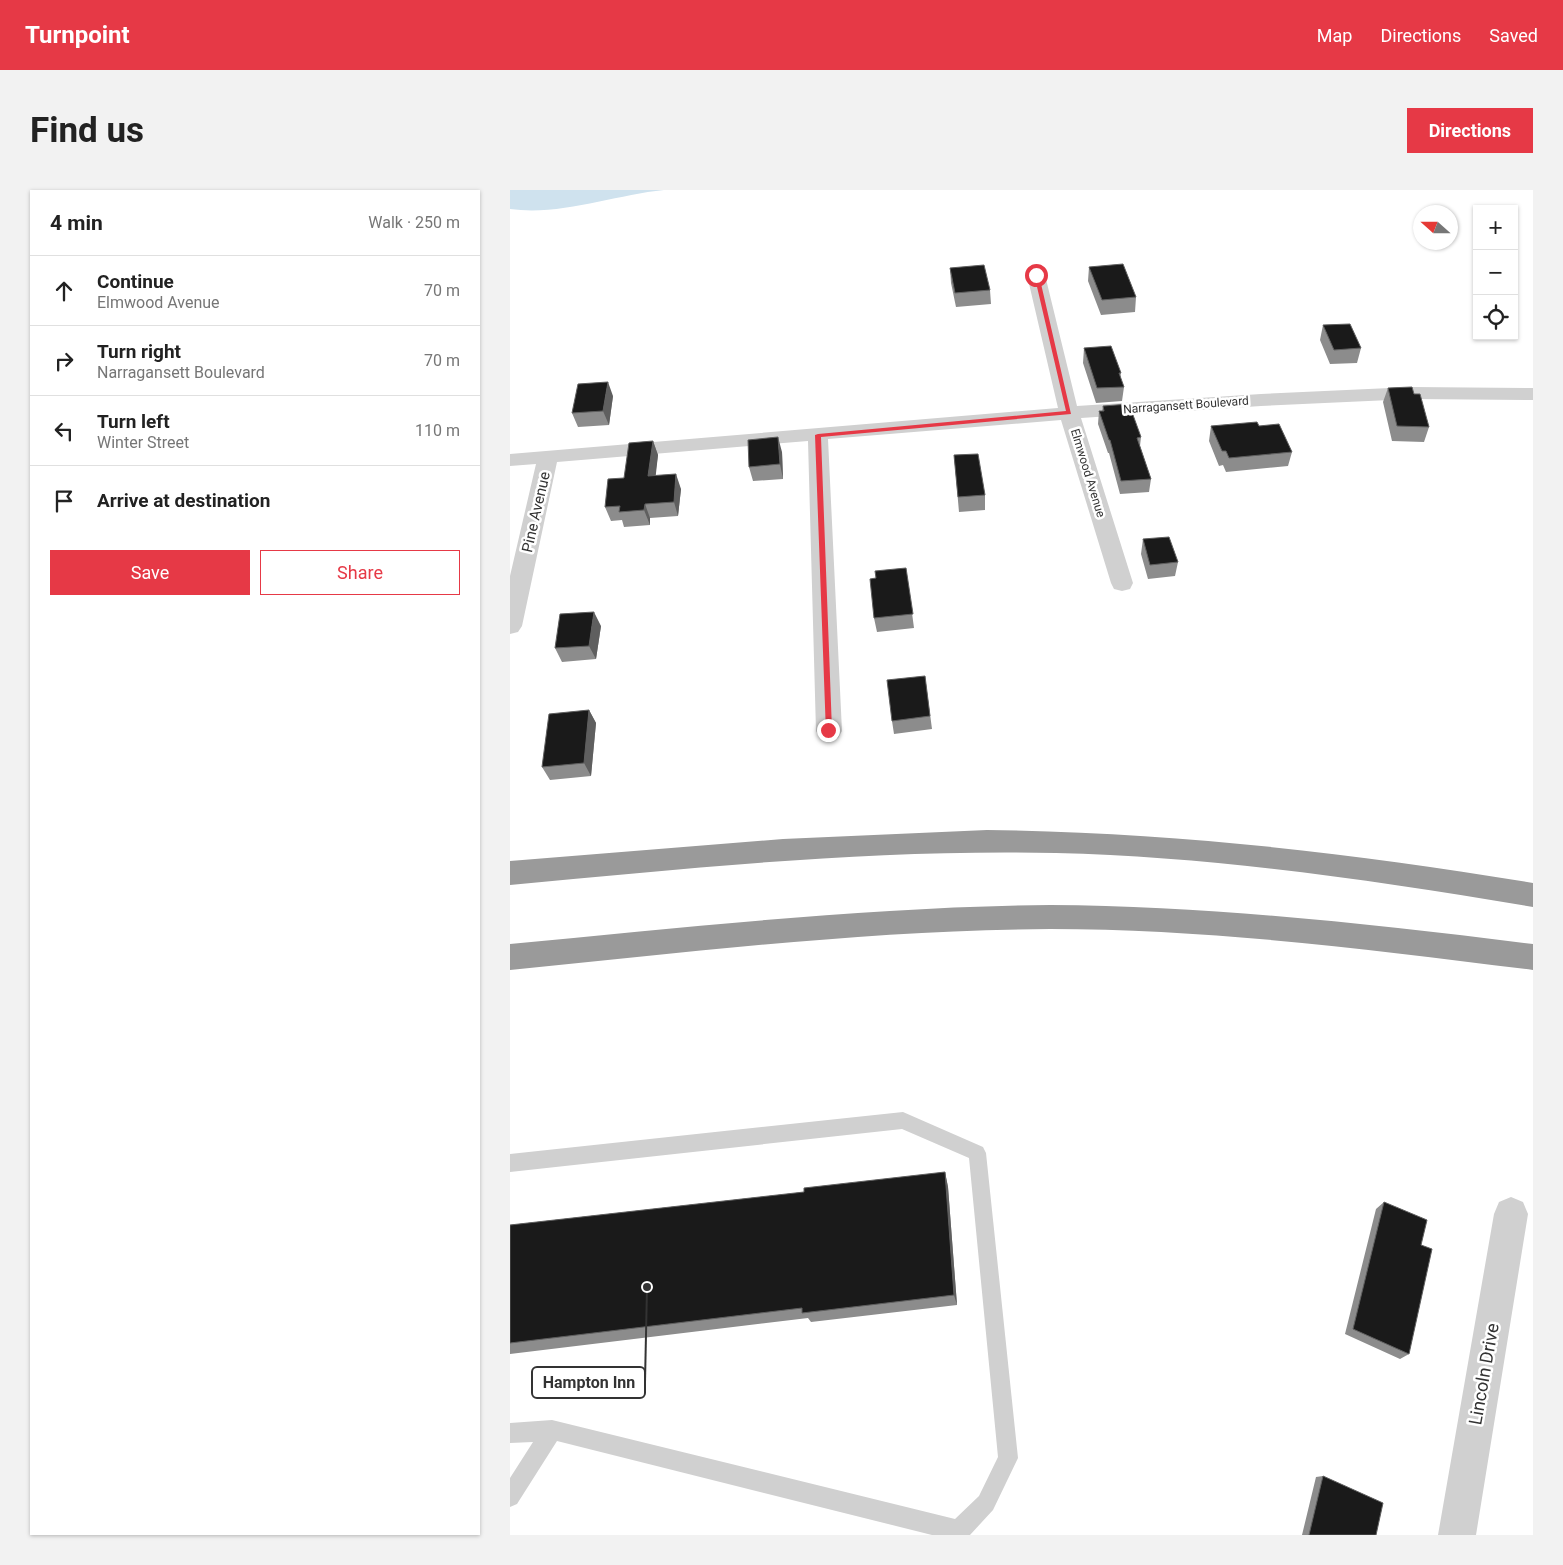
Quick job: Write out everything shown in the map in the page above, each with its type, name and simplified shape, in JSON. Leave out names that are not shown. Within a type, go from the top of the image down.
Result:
[{"type":"highway","points":[[510,873],[818,848],[932,842],[1057,842],[1174,848],[1290,860],[1533,895]]},
{"type":"highway","points":[[510,957],[804,929],[928,921],[1049,917],[1197,921],[1306,930],[1533,957]]},
{"type":"street","name":"Elmwood Avenue","points":[[1036,275],[1069,412],[1122,583]]},
{"type":"street","name":"Narragansett Boulevard","points":[[510,460],[1069,412],[1261,400],[1402,394],[1533,394]]},
{"type":"street","points":[[818,435],[828,730]]},
{"type":"street","name":"Pine Avenue","points":[[510,626],[548,457]]},
{"type":"street","name":"Lincoln Drive","points":[[1457,1535],[1512,1214]]},
{"type":"lane","points":[[510,1163],[902,1120],[978,1153],[1008,1458],[986,1503],[959,1531],[552,1430],[510,1433]]},
{"type":"lane","points":[[510,1496],[552,1430]]},
{"type":"water","points":[[510,190],[664,190],[549,210],[529,210],[510,209]]},
{"type":"building","points":[[1123,264],[1136,297],[1102,300],[1089,267]]},
{"type":"building","points":[[984,265],[990,290],[955,293],[950,268]]},
{"type":"building","points":[[1350,324],[1361,348],[1334,350],[1323,325]]},
{"type":"building","points":[[1111,346],[1124,387],[1097,388],[1084,348]]},
{"type":"building","points":[[608,382],[603,411],[572,413],[578,384]]},
{"type":"building","points":[[1412,387],[1414,394],[1420,394],[1429,427],[1397,426],[1388,388]]},
{"type":"building","points":[[1129,404],[1141,437],[1137,438],[1151,479],[1121,481],[1110,440],[1099,411],[1104,411],[1103,406]]},
{"type":"building","points":[[1257,422],[1259,426],[1279,424],[1292,452],[1229,458],[1226,451],[1222,451],[1211,426]]},
{"type":"building","points":[[778,437],[780,464],[749,467],[748,440]]},
{"type":"building","points":[[653,441],[648,476],[676,474],[674,502],[645,504],[644,510],[619,512],[620,506],[605,507],[608,479],[624,478],[629,443]]},
{"type":"building","points":[[978,454],[985,495],[958,497],[954,455]]},
{"type":"building","points":[[1169,537],[1178,562],[1150,565],[1143,539]]},
{"type":"building","points":[[906,568],[913,614],[874,618],[870,579],[876,578],[875,571]]},
{"type":"building","points":[[594,612],[589,646],[555,648],[560,614]]},
{"type":"building","points":[[925,676],[930,716],[892,721],[887,680]]},
{"type":"building","points":[[589,710],[584,763],[542,767],[549,714]]},
{"type":"building","points":[[945,1172],[954,1295],[802,1313],[802,1308],[510,1343],[510,1225],[804,1192],[804,1188]]},
{"type":"building","points":[[1384,1202],[1427,1220],[1421,1245],[1432,1249],[1409,1354],[1353,1329]]},
{"type":"building","points":[[1323,1476],[1383,1503],[1376,1535],[1309,1535]]},
{"type":"place","name":"Hampton Inn","points":[[647,1287]]},
{"type":"route","points":[[828,730],[818,435],[1069,412],[1036,275]]}]
